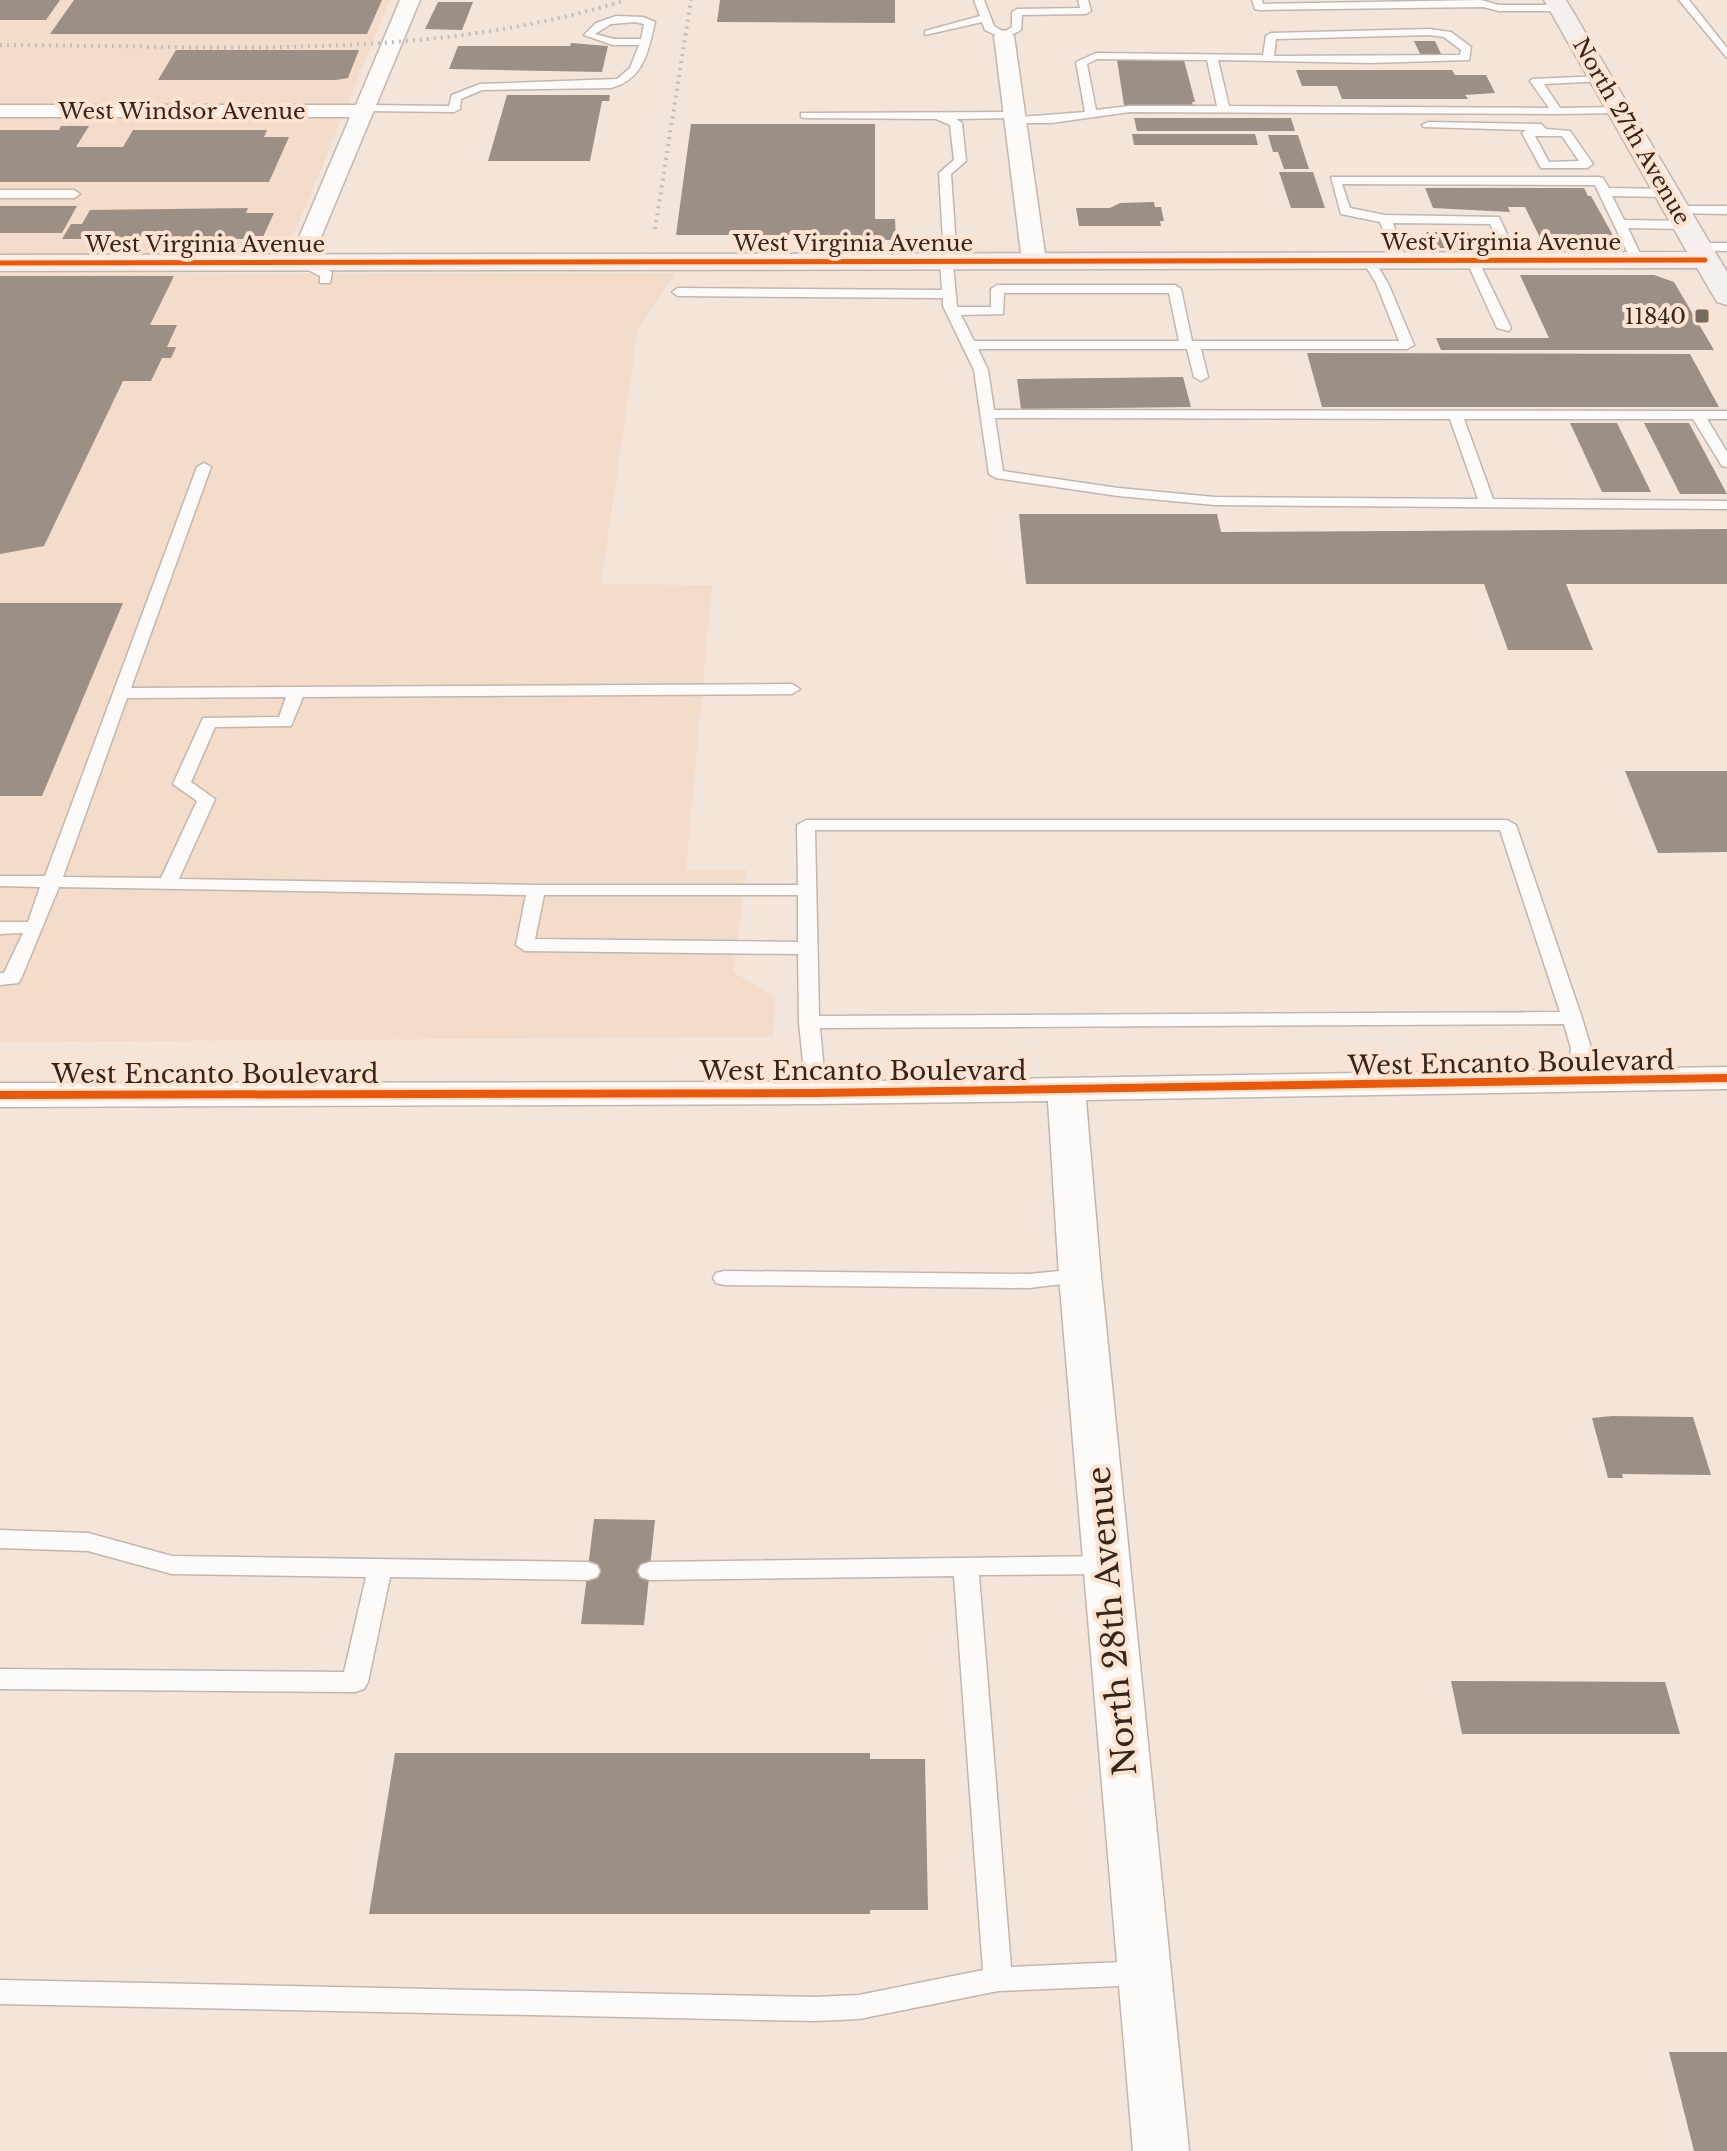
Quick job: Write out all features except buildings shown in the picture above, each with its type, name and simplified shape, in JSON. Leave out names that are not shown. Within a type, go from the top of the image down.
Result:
[{"type":"street","points":[[301,261],[410,0]]},
{"type":"street","name":"North 27th Avenue","points":[[1558,3],[1693,230],[1727,296]]},
{"type":"street","points":[[1004,36],[1034,261]]},
{"type":"street","name":"West Windsor Avenue","points":[[0,111],[364,110]]},
{"type":"street","name":"West Virginia Avenue","points":[[0,263],[1368,260],[1397,251],[1509,252],[1637,260],[1693,230]]},
{"type":"street","name":"West Encanto Boulevard","points":[[0,1095],[816,1093],[1727,1078]]},
{"type":"street","name":"North 28th Avenue","points":[[1066,1090],[1080,1276],[1161,2151]]},
{"type":"lane","points":[[979,0],[989,28],[1004,36],[1017,28],[1017,12],[1086,11],[1083,0]]},
{"type":"lane","points":[[1257,0],[1259,7],[1474,3],[1499,8],[1558,3]]},
{"type":"lane","points":[[1684,0],[1727,55]]},
{"type":"lane","points":[[929,33],[986,18]]},
{"type":"lane","points":[[364,110],[454,109],[456,97],[480,87],[624,82],[636,71],[645,42],[650,22],[645,19],[615,21],[595,26],[589,35],[613,42],[645,42]]},
{"type":"lane","points":[[1091,115],[1081,62],[1096,56],[1268,59],[1465,58],[1467,49],[1447,34],[1429,32],[1271,36],[1268,59]]},
{"type":"lane","points":[[1212,57],[1224,110]]},
{"type":"lane","points":[[1557,111],[1536,81],[1602,79]]},
{"type":"lane","points":[[805,115],[1051,120],[1130,109],[1420,112],[1620,110]]},
{"type":"lane","points":[[1309,111],[1319,125]]},
{"type":"lane","points":[[1533,111],[1546,129]]},
{"type":"lane","points":[[1420,112],[1428,125]]},
{"type":"lane","points":[[937,116],[952,121],[957,127],[960,161],[945,173],[949,294],[953,311],[981,370],[996,474],[1118,492],[1215,501],[1727,505]]},
{"type":"lane","points":[[1412,125],[1546,129],[1566,133],[1587,164],[1545,166],[1528,133],[1546,129]]},
{"type":"lane","points":[[1509,252],[1495,220],[1345,211],[1335,180],[1371,180],[1407,185],[1599,181],[1637,260]]},
{"type":"lane","points":[[1371,180],[1375,194]]},
{"type":"lane","points":[[1605,192],[1693,230]]},
{"type":"lane","points":[[0,194],[74,194]]},
{"type":"lane","points":[[1620,224],[1693,230],[1727,210]]},
{"type":"lane","points":[[1383,214],[1397,251],[1431,243]]},
{"type":"lane","points":[[1473,251],[1504,328]]},
{"type":"lane","points":[[969,345],[1407,345],[1382,283],[1368,260]]},
{"type":"lane","points":[[301,261],[327,275],[325,280]]},
{"type":"lane","points":[[953,311],[998,311],[997,289],[1175,289],[1189,345],[1201,377]]},
{"type":"lane","points":[[678,292],[949,294]]},
{"type":"lane","points":[[987,414],[1727,415]]},
{"type":"lane","points":[[1456,415],[1487,503]]},
{"type":"lane","points":[[1697,415],[1727,463]]},
{"type":"lane","points":[[0,979],[11,979],[35,927],[204,467]]},
{"type":"lane","points":[[122,693],[792,689]]},
{"type":"lane","points":[[167,885],[206,799],[182,784],[209,722],[285,722],[296,693]]},
{"type":"lane","points":[[816,1093],[809,1022],[806,825],[1507,825],[1581,1048],[1578,1082]]},
{"type":"lane","points":[[0,881],[536,890],[807,890]]},
{"type":"lane","points":[[536,890],[525,945],[808,948]]},
{"type":"lane","points":[[0,928],[35,927]]},
{"type":"lane","points":[[809,1022],[1572,1018]]},
{"type":"lane","points":[[724,1278],[1029,1281],[1080,1276]]},
{"type":"lane","points":[[0,1539],[88,1542],[172,1565],[588,1571]]},
{"type":"lane","points":[[650,1571],[1107,1565]]},
{"type":"lane","points":[[0,1679],[355,1682],[380,1567]]},
{"type":"lane","points":[[966,1567],[998,1979]]},
{"type":"lane","points":[[0,1992],[815,2009],[859,2007],[998,1979],[1144,1973]]},
{"type":"shaded area","points":[[0,0],[390,0],[285,250],[253,254],[0,254]]},
{"type":"shaded area","points":[[676,273],[638,328],[601,584],[712,585],[686,870],[747,870],[733,972],[775,997],[773,1037],[0,1042],[0,274]]},
{"type":"railway","points":[[0,45],[237,47],[395,42],[473,34],[550,20],[626,0]]},
{"type":"railway","points":[[655,229],[691,0]]},
{"type":"cycle path","points":[[0,263],[1705,260]]},
{"type":"cycle path","points":[[0,1095],[816,1093],[1727,1078]]},
{"type":"place","name":"11840","points":[[1702,316]]}]
